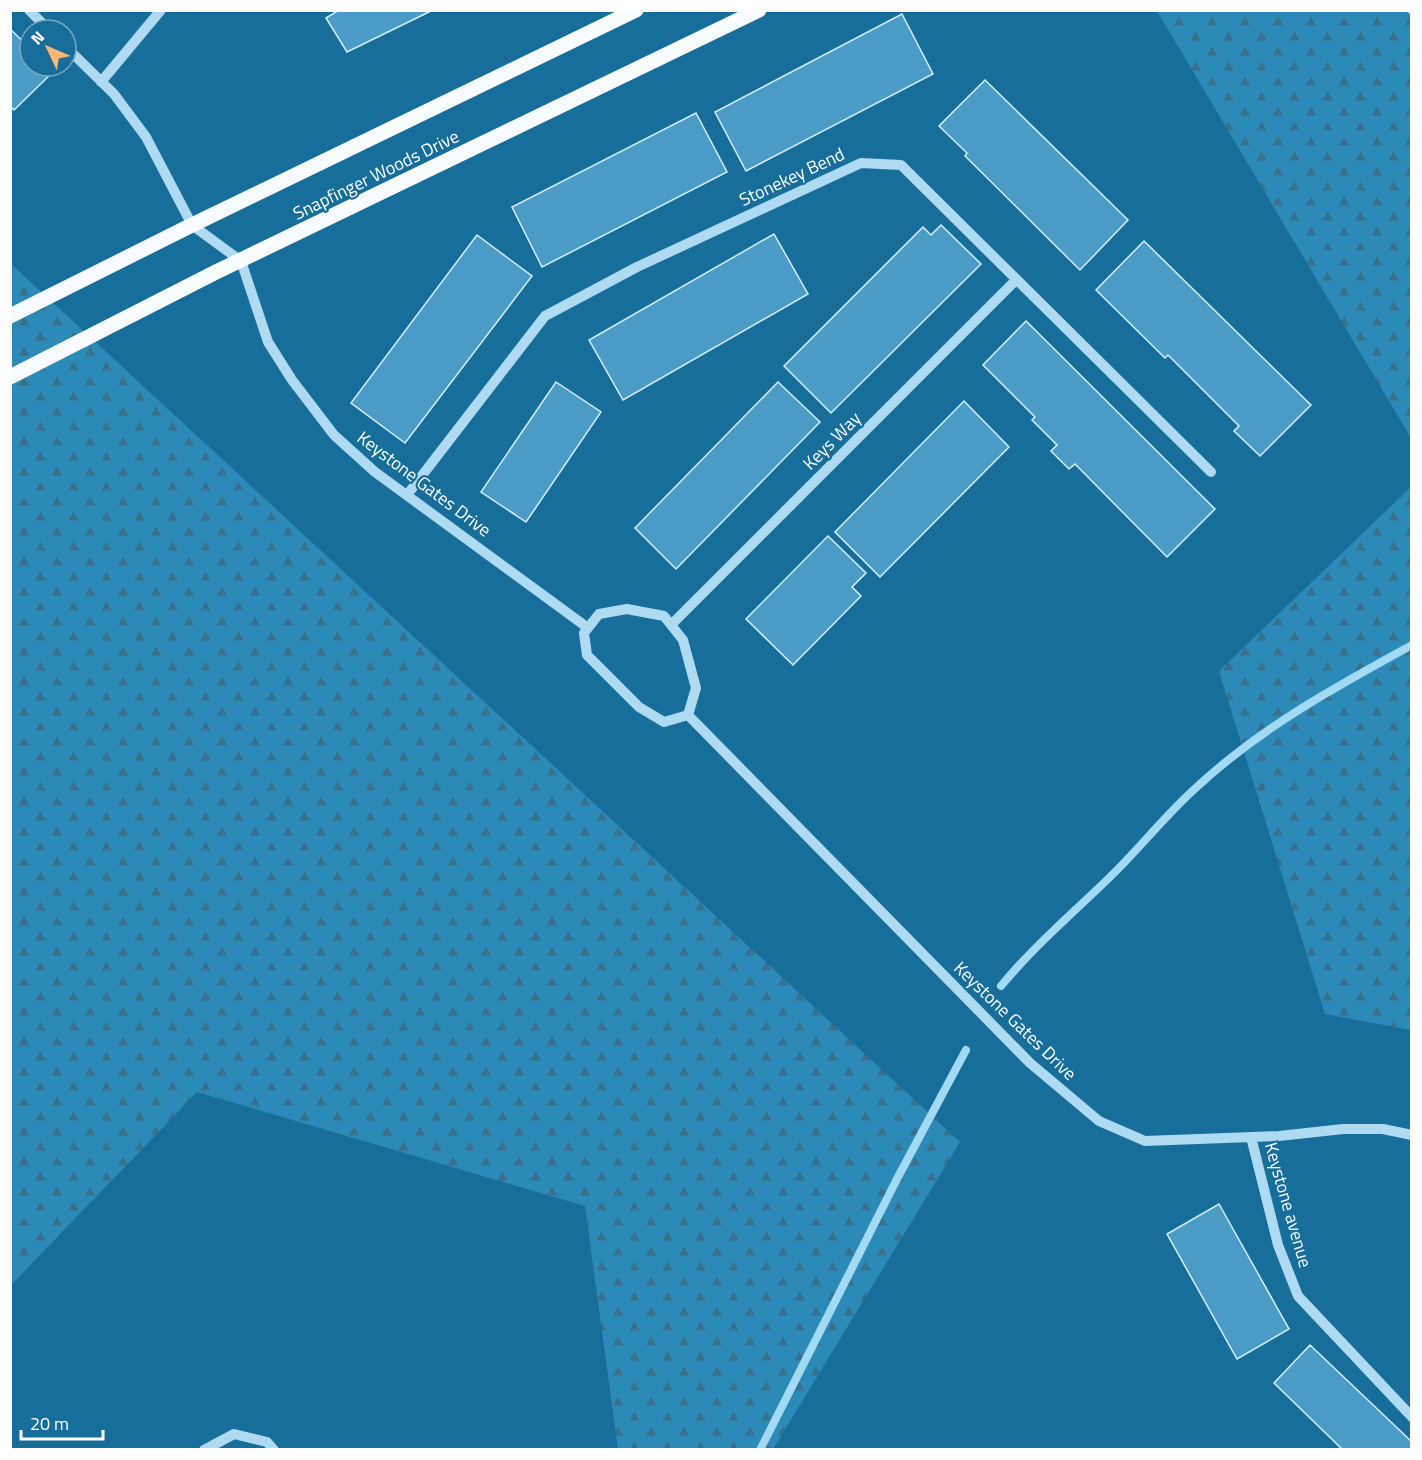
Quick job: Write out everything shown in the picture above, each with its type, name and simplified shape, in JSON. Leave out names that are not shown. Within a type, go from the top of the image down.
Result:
[{"type":"main road","name":"Snapfinger Woods Drive","points":[[10,316],[192,225],[636,10]]},
{"type":"main road","name":"Snapfinger Woods Drive","points":[[10,377],[216,272],[759,10]]},
{"type":"street","points":[[101,82],[161,10]]},
{"type":"street","points":[[78,59],[114,94],[146,137],[192,225],[241,261]]},
{"type":"street","name":"Stonekey Bend","points":[[407,495],[545,316],[637,267],[861,163],[901,165],[1211,472]]},
{"type":"street","name":"Keystone Gates Drive","points":[[241,261],[268,342],[292,380],[334,435],[375,472],[588,628]]},
{"type":"street","name":"Keys Way","points":[[671,625],[1016,280]]},
{"type":"street","points":[[627,609],[664,616],[671,625],[683,640],[696,688],[688,715],[664,722],[639,707],[588,655],[584,633],[599,614],[627,609]]},
{"type":"street","name":"Keystone Gates Drive","points":[[688,715],[1030,1063],[1099,1121],[1145,1141],[1251,1137],[1343,1129],[1383,1129],[1412,1135]]},
{"type":"street","name":"Keystone avenue","points":[[1251,1137],[1278,1245],[1298,1296],[1412,1417]]},
{"type":"street","points":[[204,1449],[234,1434],[267,1442],[274,1449]]},
{"type":"green space","points":[[1157,11],[1411,11],[1411,438]]},
{"type":"green space","points":[[10,263],[960,1142],[773,1449],[618,1449],[585,1206],[197,1092],[11,1285]]},
{"type":"green space","points":[[1411,487],[1411,1030],[1325,1014],[1219,671]]},
{"type":"building","points":[[339,10],[433,10],[347,52],[326,18]]},
{"type":"building","points":[[902,14],[933,74],[746,171],[715,112]]},
{"type":"building","points":[[10,29],[18,37],[18,78],[47,78],[14,110],[10,106]]},
{"type":"building","points":[[985,80],[1128,220],[1080,270],[965,156],[967,153],[939,126]]},
{"type":"building","points":[[696,113],[727,172],[542,267],[512,207]]},
{"type":"building","points":[[941,225],[981,264],[831,413],[784,366],[923,227],[931,235]]},
{"type":"building","points":[[774,234],[808,294],[623,400],[589,340]]},
{"type":"building","points":[[477,235],[532,276],[405,443],[351,403]]},
{"type":"building","points":[[1144,241],[1311,405],[1260,456],[1234,431],[1239,426],[1168,355],[1165,358],[1096,290]]},
{"type":"building","points":[[1026,321],[1215,509],[1167,557],[1075,464],[1069,469],[1051,451],[1057,445],[1032,420],[1035,417],[983,365]]},
{"type":"building","points":[[556,382],[601,412],[526,522],[481,492]]},
{"type":"building","points":[[778,382],[820,422],[676,569],[635,528]]},
{"type":"building","points":[[964,401],[1009,447],[880,577],[835,532]]},
{"type":"building","points":[[828,536],[866,573],[852,587],[861,596],[793,665],[746,619]]},
{"type":"building","points":[[1219,1204],[1289,1329],[1237,1359],[1167,1234]]},
{"type":"building","points":[[1310,1345],[1412,1442],[1412,1450],[1343,1450],[1274,1383]]},
{"type":"waterway","points":[[1001,986],[1040,943],[1121,866],[1176,807],[1223,764],[1274,726],[1412,645]]},
{"type":"waterway","points":[[760,1450],[898,1177],[966,1050]]}]
